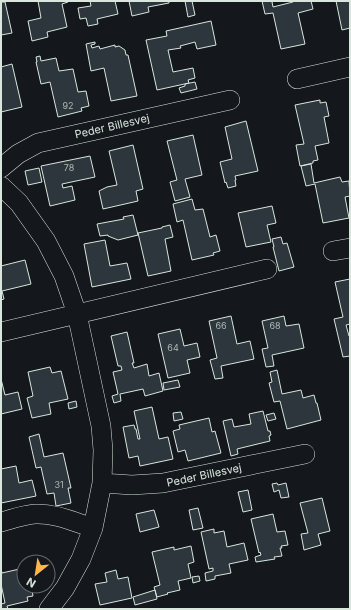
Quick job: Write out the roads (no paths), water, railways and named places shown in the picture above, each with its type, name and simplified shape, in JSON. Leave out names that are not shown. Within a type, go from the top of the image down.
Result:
[{"type":"street","points":[[296,79],[350,67]]},
{"type":"street","name":"Peder Billesvej","points":[[1,168],[18,154],[38,143],[230,100]]},
{"type":"street","points":[[1,186],[19,203],[46,241],[64,276],[77,314],[101,426],[103,450],[102,483],[93,528],[81,559],[65,588],[49,609]]},
{"type":"street","points":[[1,332],[267,269]]},
{"type":"street","name":"Peder Billesvej","points":[[102,483],[132,485],[163,484],[306,454]]},
{"type":"street","points":[[1,522],[37,514],[53,515],[93,528]]}]
